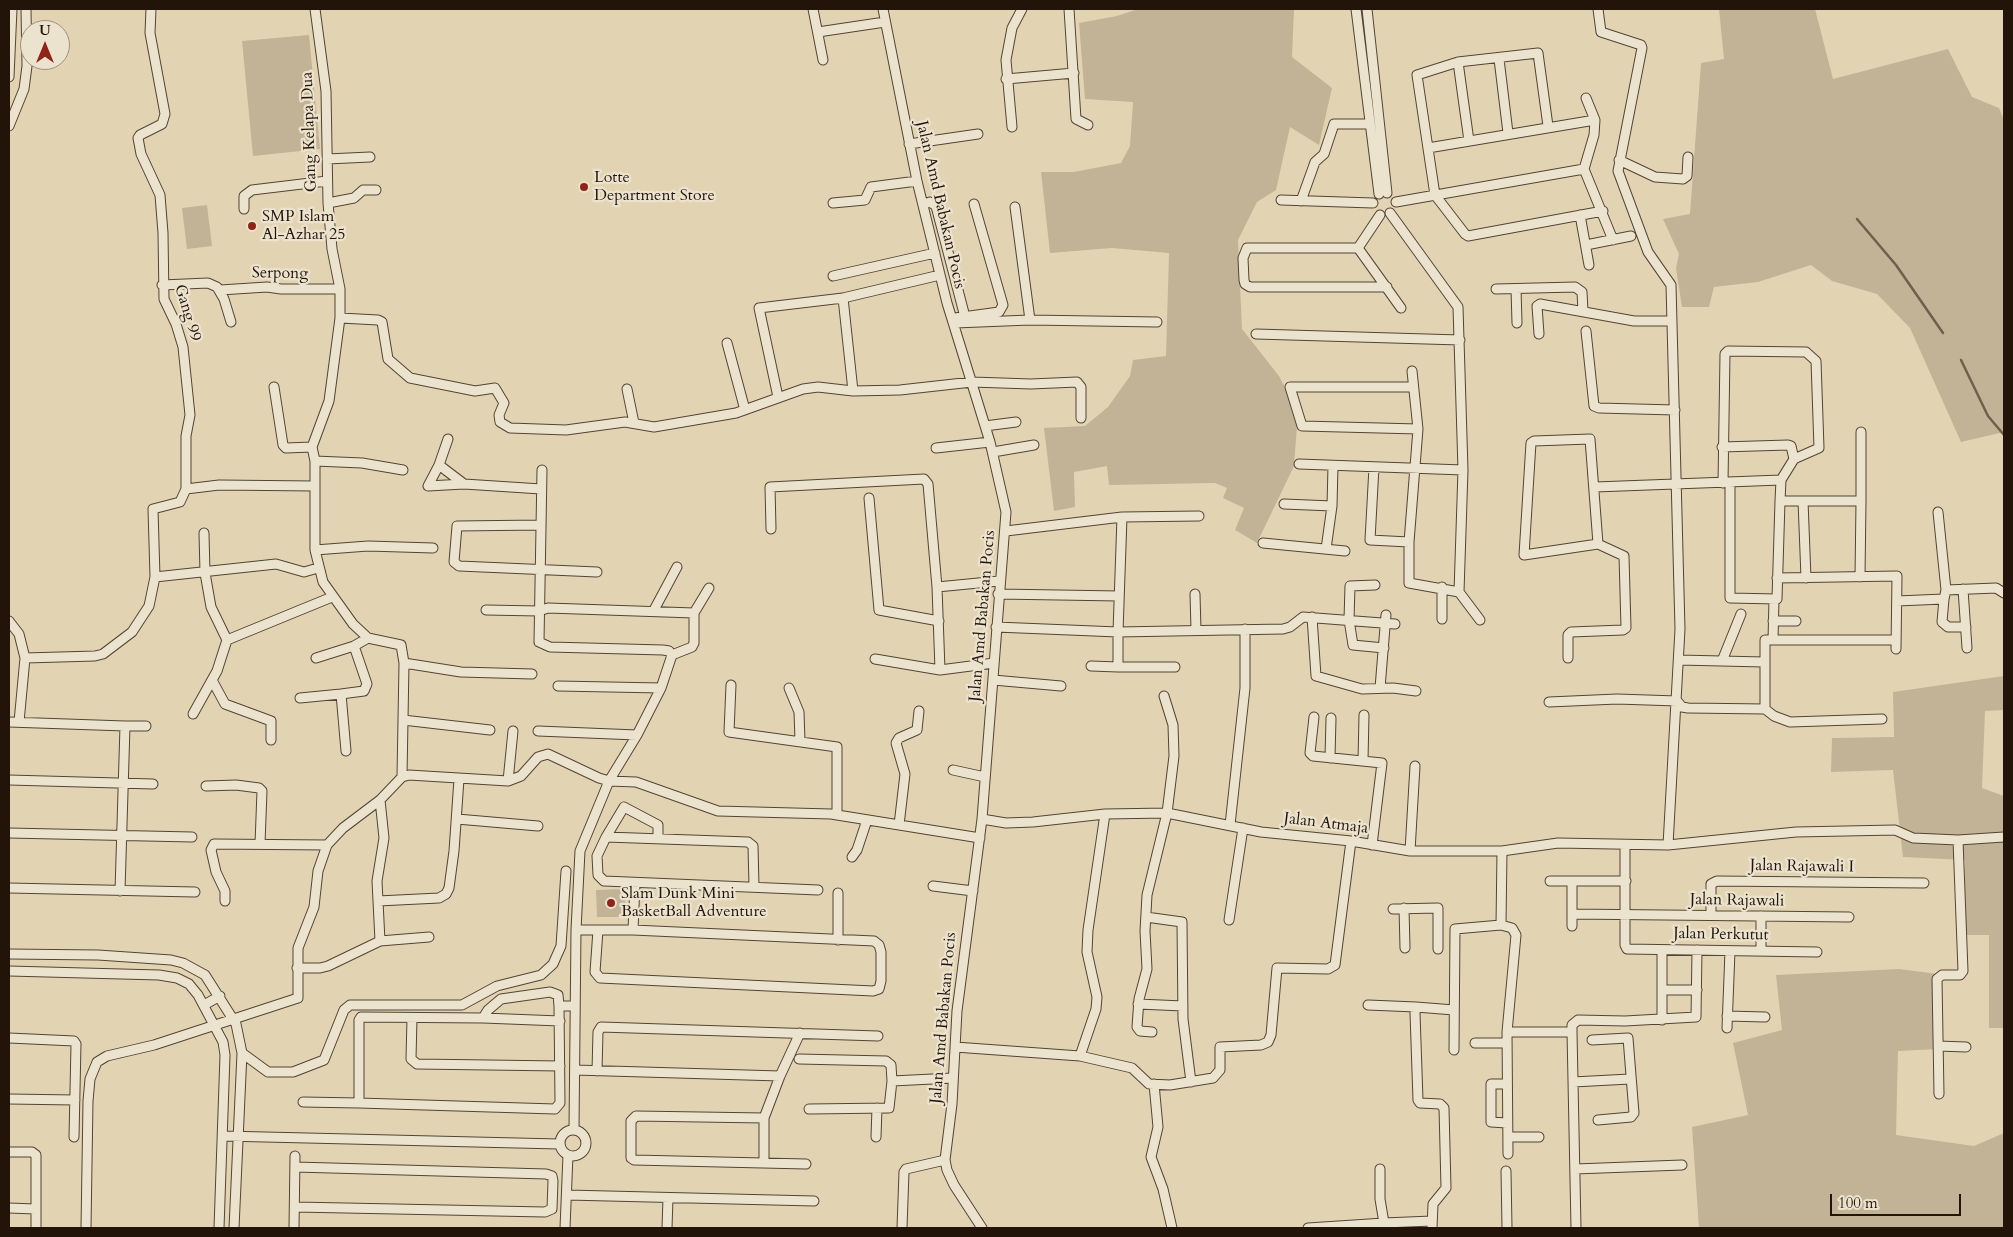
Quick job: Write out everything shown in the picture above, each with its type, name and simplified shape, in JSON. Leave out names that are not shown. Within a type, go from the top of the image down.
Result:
[{"type":"street","points":[[9,77],[12,9]]},
{"type":"street","points":[[9,126],[24,89],[27,66],[26,9]]},
{"type":"street","name":"Gang 99","points":[[151,9],[150,34],[164,103],[164,119],[157,128],[140,135],[138,138],[141,154],[160,195],[163,233],[162,284],[164,299],[176,324],[183,347],[190,415],[186,436],[186,489]]},
{"type":"street","name":"Gang Kelapa Dua","points":[[312,447],[329,401],[340,318],[340,289],[332,249],[328,203],[326,91],[315,9]]},
{"type":"street","points":[[813,9],[823,60]]},
{"type":"street","name":"Jalan Amd Babakan Pocis","points":[[882,9],[917,181],[940,275],[986,426],[1004,496],[1006,531],[999,581],[982,820],[955,1047],[945,1160],[947,1170],[954,1185],[982,1228]]},
{"type":"street","points":[[1012,127],[1006,79],[1006,60],[1012,28],[1022,9]]},
{"type":"street","points":[[1069,9],[1076,118],[1088,125]]},
{"type":"street","points":[[1356,9],[1370,124],[1383,193]]},
{"type":"street","points":[[1281,200],[1373,203],[1383,193],[1374,70],[1367,9]]},
{"type":"street","points":[[1598,9],[1601,32],[1641,45],[1642,48],[1618,171],[1648,252],[1671,284],[1678,483],[1679,660],[1668,845]]},
{"type":"street","points":[[818,32],[885,22]]},
{"type":"street","points":[[1548,126],[1540,55],[1535,52],[1499,59],[1458,62],[1417,74],[1436,195],[1468,236],[1602,211]]},
{"type":"street","points":[[1499,59],[1508,134]]},
{"type":"street","points":[[1458,62],[1469,141]]},
{"type":"street","points":[[1364,71],[1374,70]]},
{"type":"street","points":[[1006,79],[1074,73]]},
{"type":"street","points":[[1586,98],[1595,120],[1594,135],[1584,169],[1612,240]]},
{"type":"street","points":[[1428,148],[1548,126],[1595,120]]},
{"type":"street","points":[[1301,202],[1315,162],[1324,154],[1334,124],[1370,124]]},
{"type":"street","points":[[909,144],[978,134]]},
{"type":"street","points":[[327,158],[370,157]]},
{"type":"street","points":[[1619,160],[1655,177],[1683,179],[1686,176],[1688,157]]},
{"type":"street","points":[[1396,202],[1584,169]]},
{"type":"street","points":[[244,209],[244,196],[252,190],[327,181]]},
{"type":"street","points":[[833,203],[865,200],[871,187],[917,181]]},
{"type":"street","points":[[328,203],[354,198],[363,190],[376,190]]},
{"type":"street","points":[[1358,248],[1380,215],[1394,211],[1395,197],[1383,193]]},
{"type":"street","points":[[924,204],[930,202],[936,206],[965,317]]},
{"type":"street","points":[[1373,203],[1374,210],[1380,215]]},
{"type":"street","points":[[954,321],[965,317],[999,312],[1003,305],[974,204]]},
{"type":"street","points":[[1015,207],[1030,320]]},
{"type":"street","points":[[1390,213],[1456,303],[1460,340],[1463,470],[1459,592]]},
{"type":"street","points":[[1580,215],[1589,265]]},
{"type":"street","points":[[1586,245],[1631,236]]},
{"type":"street","points":[[1358,248],[1247,248],[1243,258],[1244,280],[1250,287],[1386,287]]},
{"type":"street","points":[[1358,248],[1401,308]]},
{"type":"street","points":[[833,276],[935,253]]},
{"type":"street","points":[[778,397],[758,308],[842,298],[940,275]]},
{"type":"street","name":"Serpong","points":[[162,284],[208,283],[220,290],[267,287],[281,290],[340,289]]},
{"type":"street","points":[[1496,289],[1575,287],[1582,292],[1583,311]]},
{"type":"street","points":[[1516,289],[1517,324]]},
{"type":"street","points":[[220,290],[231,322]]},
{"type":"street","points":[[842,298],[853,391]]},
{"type":"street","points":[[1539,334],[1539,304],[1634,322],[1672,321]]},
{"type":"street","points":[[340,318],[378,320],[382,322],[388,359],[410,378],[475,391],[495,388],[504,403],[498,415],[500,422],[505,427],[566,430],[634,423],[654,427],[745,410],[778,397],[818,387],[853,391],[900,390],[972,382],[1031,384],[1077,382],[1081,387],[1082,418]]},
{"type":"street","points":[[954,321],[1157,322]]},
{"type":"street","points":[[1586,331],[1594,406],[1599,408],[1675,410]]},
{"type":"street","points":[[1256,334],[1460,340]]},
{"type":"street","points":[[727,343],[745,410]]},
{"type":"street","points":[[1773,640],[1774,599],[1777,599],[1781,480],[1794,458],[1818,450],[1816,361],[1811,355],[1800,351],[1726,352],[1722,447],[1727,482],[1730,598],[1774,599]]},
{"type":"street","points":[[1412,371],[1418,428],[1409,542],[1409,582],[1442,587],[1459,592],[1480,620]]},
{"type":"street","points":[[274,387],[283,445],[286,448],[312,447],[315,461],[315,550],[318,568],[332,597],[353,624],[368,638],[399,644],[402,649],[404,663],[402,778]]},
{"type":"street","points":[[1413,387],[1290,387],[1302,426],[1418,428]]},
{"type":"street","points":[[627,389],[634,423]]},
{"type":"street","points":[[986,426],[1016,422]]},
{"type":"street","points":[[1860,577],[1861,432]]},
{"type":"street","points":[[448,439],[439,465],[428,486],[464,484],[541,490]]},
{"type":"street","points":[[1568,658],[1568,635],[1571,632],[1623,630],[1627,627],[1624,555],[1598,544],[1525,555],[1531,443],[1541,439],[1590,439],[1598,544]]},
{"type":"street","points":[[936,448],[990,442]]},
{"type":"street","points":[[1722,447],[1788,445],[1791,446],[1794,458]]},
{"type":"street","points":[[993,452],[1034,446]]},
{"type":"street","points":[[315,461],[362,463],[403,470]]},
{"type":"street","points":[[1299,464],[1463,470]]},
{"type":"street","points":[[439,465],[464,484]]},
{"type":"street","points":[[1326,549],[1332,506],[1333,466]]},
{"type":"street","points":[[1374,467],[1370,540],[1409,542]]},
{"type":"street","points":[[542,470],[539,642],[545,646],[662,650],[669,651],[672,655]]},
{"type":"street","points":[[771,529],[769,490],[771,487],[924,479],[928,484],[937,587],[940,670]]},
{"type":"street","points":[[1595,487],[1781,480]]},
{"type":"street","points":[[25,658],[88,658],[103,654],[132,632],[144,617],[149,606],[155,577],[153,508],[180,502],[186,489],[220,484],[314,486]]},
{"type":"street","points":[[869,498],[879,610],[939,621]]},
{"type":"street","points":[[1780,501],[1861,501]]},
{"type":"street","points":[[1803,501],[1806,578]]},
{"type":"street","points":[[1284,504],[1332,506]]},
{"type":"street","points":[[1938,512],[1946,590],[1942,622],[1944,625],[1966,627]]},
{"type":"street","points":[[1006,531],[1122,517],[1199,516]]},
{"type":"street","points":[[1118,667],[1122,517]]},
{"type":"street","points":[[540,525],[457,526],[454,559],[459,566],[597,572]]},
{"type":"street","points":[[193,714],[212,680],[227,640],[211,606],[206,573],[204,533]]},
{"type":"street","points":[[1263,543],[1344,551]]},
{"type":"street","points":[[315,550],[368,546],[433,548]]},
{"type":"street","points":[[155,577],[276,564],[304,572],[318,568]]},
{"type":"street","points":[[654,610],[677,568]]},
{"type":"street","points":[[1765,710],[1764,641],[1896,645],[1897,576],[1778,578]]},
{"type":"street","points":[[937,587],[999,581]]},
{"type":"street","points":[[1374,585],[1350,586],[1349,620],[1353,646],[1384,648]]},
{"type":"street","points":[[1442,587],[1442,619]]},
{"type":"street","points":[[574,1130],[576,930],[580,851],[609,781],[637,735],[661,688],[672,655],[692,647],[694,644],[694,613],[709,588]]},
{"type":"street","points":[[1946,590],[1996,588],[2004,593]]},
{"type":"street","points":[[1963,590],[1967,648]]},
{"type":"street","points":[[998,594],[1119,596]]},
{"type":"street","points":[[1195,594],[1196,630]]},
{"type":"street","points":[[227,640],[332,597]]},
{"type":"street","points":[[1897,601],[1944,599]]},
{"type":"street","points":[[486,610],[539,611],[548,608],[654,610],[694,613]]},
{"type":"street","points":[[1722,661],[1741,614]]},
{"type":"street","points":[[1312,616],[1316,676],[1362,689],[1380,688],[1416,691]]},
{"type":"street","points":[[996,627],[1118,632],[1287,629],[1299,618],[1312,616],[1349,620],[1386,619],[1396,624]]},
{"type":"street","points":[[1380,688],[1386,619]]},
{"type":"street","points":[[9,621],[19,634],[25,658],[19,722]]},
{"type":"street","points":[[1773,621],[1796,621]]},
{"type":"street","points":[[1230,825],[1245,688],[1246,629]]},
{"type":"street","points":[[316,658],[354,646],[368,638]]},
{"type":"street","points":[[300,698],[364,691],[366,688],[364,672],[354,646]]},
{"type":"street","points":[[875,659],[940,670],[994,663]]},
{"type":"street","points":[[1679,660],[1764,662]]},
{"type":"street","points":[[404,663],[461,672],[532,674]]},
{"type":"street","points":[[1091,666],[1175,667]]},
{"type":"street","points":[[212,680],[225,704],[271,721],[271,740]]},
{"type":"street","points":[[992,680],[1061,686]]},
{"type":"street","points":[[731,685],[729,732],[837,747],[837,815]]},
{"type":"street","points":[[558,686],[661,688]]},
{"type":"street","points":[[789,688],[799,712],[800,741]]},
{"type":"street","points":[[341,694],[346,750]]},
{"type":"street","points":[[1152,1032],[1137,1030],[1138,1004],[1147,969],[1146,917],[1153,870],[1168,813],[1174,756],[1173,725],[1164,696]]},
{"type":"street","points":[[1549,702],[1617,699],[1677,701],[1682,707],[1688,708],[1765,710],[1774,716],[1790,722],[1882,720]]},
{"type":"street","points":[[899,825],[905,774],[896,743],[900,738],[917,730],[918,711]]},
{"type":"street","points":[[1363,760],[1364,715]]},
{"type":"street","points":[[1314,717],[1311,755],[1382,763],[1372,845]]},
{"type":"street","points":[[1330,758],[1332,718]]},
{"type":"street","points":[[403,720],[490,730]]},
{"type":"street","points":[[9,722],[146,726]]},
{"type":"street","points":[[120,891],[125,726]]},
{"type":"street","points":[[508,781],[513,731]]},
{"type":"street","points":[[538,731],[637,735]]},
{"type":"street","points":[[86,1228],[88,1101],[90,1079],[97,1062],[107,1056],[154,1045],[296,999],[298,948],[314,907],[318,871],[327,845],[343,828],[380,800],[402,778],[409,775],[508,781],[521,776],[538,757],[548,754],[609,781],[636,782],[718,811],[837,815],[980,838]]},
{"type":"street","points":[[1410,851],[1415,766]]},
{"type":"street","points":[[953,770],[985,777]]},
{"type":"street","points":[[378,901],[439,898],[446,894],[457,820],[459,779]]},
{"type":"street","points":[[9,780],[153,784]]},
{"type":"street","points":[[206,786],[236,785],[260,788],[262,790],[260,844]]},
{"type":"street","points":[[380,800],[384,838],[377,880],[380,942]]},
{"type":"street","points":[[658,838],[658,825],[624,807],[597,856],[598,876],[604,881],[635,884],[754,886],[818,890]]},
{"type":"street","name":"Jalan Atmaja","points":[[982,820],[1006,823],[1033,822],[1105,814],[1168,813],[1243,828],[1351,841],[1410,851],[1502,851],[1558,844],[1668,845],[1796,832],[1895,830],[1913,838],[1958,840],[2004,837]]},
{"type":"street","points":[[1080,1056],[1096,1009],[1097,997],[1087,952],[1088,930],[1105,814]]},
{"type":"street","points":[[457,820],[538,826]]},
{"type":"street","points":[[852,857],[857,850],[867,820]]},
{"type":"street","points":[[1229,920],[1243,828]]},
{"type":"street","points":[[9,833],[192,836]]},
{"type":"street","points":[[606,837],[748,842],[753,846],[754,886]]},
{"type":"street","points":[[1940,1094],[1937,979],[1942,975],[1962,975],[1963,971],[1958,840]]},
{"type":"street","points":[[955,1047],[1080,1056],[1132,1068],[1139,1072],[1145,1082],[1154,1084],[1170,1085],[1213,1078],[1218,1075],[1220,1070],[1220,1046],[1261,1045],[1268,1042],[1271,1035],[1277,968],[1328,969],[1335,965],[1351,841]]},
{"type":"street","points":[[225,901],[225,891],[216,872],[212,846],[219,843],[327,845]]},
{"type":"street","points":[[1625,845],[1626,914]]},
{"type":"street","points":[[1501,924],[1502,851]]},
{"type":"street","points":[[242,1053],[268,1072],[293,1072],[324,1060],[344,1010],[350,1005],[462,1005],[497,986],[541,975],[553,964],[561,946],[566,871]]},
{"type":"street","points":[[1550,881],[1626,881]]},
{"type":"street","points":[[1572,881],[1572,926]]},
{"type":"street","name":"Jalan Rajawali I","points":[[1711,915],[1711,884],[1717,881],[1924,883]]},
{"type":"street","points":[[633,930],[635,884]]},
{"type":"street","points":[[934,886],[973,891]]},
{"type":"street","points":[[9,888],[195,892]]},
{"type":"street","points":[[838,893],[838,940]]},
{"type":"street","points":[[1404,908],[1405,948]]},
{"type":"street","points":[[1394,909],[1438,908],[1438,949]]},
{"type":"street","name":"Jalan Rajawali","points":[[1572,914],[1849,917]]},
{"type":"street","name":"Jalan Perkutut","points":[[1626,914],[1626,947],[1630,949],[1817,952]]},
{"type":"street","points":[[1761,916],[1761,951]]},
{"type":"street","points":[[1146,917],[1182,922],[1183,1006],[1191,1082]]},
{"type":"street","points":[[1438,928],[1455,929],[1501,924],[1512,928],[1516,934],[1506,1043],[1508,1154]]},
{"type":"street","points":[[1454,1050],[1455,929]]},
{"type":"street","points":[[576,930],[598,930],[633,930],[874,941],[879,945],[881,981],[879,989],[873,991],[600,978],[595,972],[598,930]]},
{"type":"street","points":[[297,968],[328,966],[380,942],[429,937]]},
{"type":"street","points":[[1662,950],[1662,1020]]},
{"type":"street","points":[[1576,1228],[1572,1025],[1578,1020],[1662,1020],[1696,1017],[1696,950]]},
{"type":"street","points":[[1727,1028],[1730,951]]},
{"type":"street","points":[[9,954],[98,955],[170,960],[183,963],[205,975],[233,1018],[240,1038],[242,1053],[234,1228]]},
{"type":"street","points":[[97,972],[98,955]]},
{"type":"street","points":[[9,971],[97,972],[177,978],[189,984],[215,1025],[223,1042],[225,1055],[219,1228]]},
{"type":"street","points":[[1662,990],[1697,990]]},
{"type":"street","points":[[303,1102],[555,1109],[560,1103],[560,1006],[558,995],[550,992],[508,998],[494,1004],[483,1018]]},
{"type":"street","points":[[204,1005],[220,996]]},
{"type":"street","points":[[1138,1004],[1183,1006]]},
{"type":"street","points":[[1368,1004],[1454,1010]]},
{"type":"street","points":[[560,1006],[575,1006]]},
{"type":"street","points":[[1308,1228],[1384,1223],[1432,1225],[1433,1204],[1446,1188],[1444,1108],[1440,1104],[1420,1103],[1418,1100],[1416,1007]]},
{"type":"street","points":[[1727,1016],[1765,1017]]},
{"type":"street","points":[[359,1103],[360,1018],[483,1018],[560,1021]]},
{"type":"street","points":[[412,1018],[411,1059],[417,1064],[560,1066]]},
{"type":"street","points":[[597,1071],[598,1032],[601,1027],[878,1036]]},
{"type":"street","points":[[1507,1032],[1572,1032]]},
{"type":"street","points":[[764,1161],[764,1118],[780,1076],[800,1033]]},
{"type":"street","points":[[9,1038],[74,1041],[76,1044],[74,1137]]},
{"type":"street","points":[[1592,1040],[1628,1038],[1633,1116],[1598,1120]]},
{"type":"street","points":[[1475,1043],[1506,1043]]},
{"type":"street","points":[[1938,1046],[1966,1047]]},
{"type":"street","points":[[798,1058],[886,1061],[892,1065],[890,1106],[877,1108],[809,1109]]},
{"type":"street","points":[[575,1070],[780,1076]]},
{"type":"street","points":[[892,1081],[953,1078]]},
{"type":"street","points":[[1573,1082],[1630,1079]]},
{"type":"street","points":[[1154,1084],[1158,1127],[1151,1157],[1163,1189],[1172,1228]]},
{"type":"street","points":[[1506,1084],[1491,1084],[1491,1122],[1507,1123]]},
{"type":"street","points":[[9,1099],[75,1100]]},
{"type":"street","points":[[876,1137],[877,1108]]},
{"type":"street","points":[[764,1118],[636,1116],[631,1121],[631,1158],[634,1160],[764,1161],[806,1164]]},
{"type":"street","points":[[574,1130],[584,1136],[586,1144],[580,1154],[568,1155],[562,1151],[560,1144],[563,1134],[574,1130]]},
{"type":"street","points":[[223,1136],[560,1144]]},
{"type":"street","points":[[1508,1137],[1538,1137]]},
{"type":"street","points":[[9,1152],[32,1152],[36,1155],[36,1228]]},
{"type":"street","points":[[565,1228],[568,1155]]},
{"type":"street","points":[[294,1228],[295,1156]]},
{"type":"street","points":[[902,1228],[904,1172],[906,1169],[945,1160]]},
{"type":"street","points":[[1575,1168],[1682,1165]]},
{"type":"street","points":[[294,1207],[545,1212],[552,1209],[553,1181],[552,1176],[546,1174],[295,1167]]},
{"type":"street","points":[[1380,1168],[1380,1199],[1384,1223]]},
{"type":"street","points":[[1506,1171],[1507,1228]]},
{"type":"street","points":[[567,1195],[814,1201]]},
{"type":"street","points":[[667,1228],[668,1198]]},
{"type":"street","points":[[9,1208],[35,1209]]},
{"type":"shaded area","points":[[1138,9],[1294,9],[1292,57],[1332,88],[1319,145],[1290,127],[1276,190],[1257,202],[1238,240],[1242,329],[1279,376],[1292,401],[1297,426],[1294,466],[1257,543],[1235,530],[1244,508],[1223,498],[1227,488],[1215,483],[1109,485],[1107,466],[1074,472],[1075,507],[1054,511],[1044,428],[1085,426],[1108,407],[1130,376],[1133,360],[1166,356],[1169,253],[1112,248],[1050,253],[1041,172],[1074,172],[1121,163],[1130,146],[1133,102],[1085,99],[1079,23],[1117,16]]},
{"type":"shaded area","points":[[1719,9],[1815,9],[1833,79],[1948,49],[1972,97],[1999,108],[2004,120],[2004,432],[1961,442],[1910,328],[1877,294],[1832,281],[1811,265],[1758,282],[1714,287],[1709,307],[1682,307],[1676,268],[1679,254],[1663,219],[1690,214],[1701,63],[1724,59]]},
{"type":"shaded area","points":[[309,35],[320,149],[253,156],[242,41]]},
{"type":"shaded area","points":[[207,205],[212,246],[187,249],[182,208]]},
{"type":"shaded area","points":[[2004,676],[2004,710],[1985,711],[1982,788],[2004,796],[2004,1028],[1989,1028],[1989,935],[1965,935],[1965,860],[1903,857],[1893,770],[1831,772],[1832,738],[1894,737],[1893,692]]},
{"type":"shaded area","name":"Slam Dunk Mini BasketBall Adventure","points":[[625,889],[626,917],[597,917],[596,890]]},
{"type":"shaded area","points":[[1899,969],[1938,974],[1938,1049],[1898,1051],[1896,1135],[1974,1146],[2004,1133],[2004,1228],[1699,1228],[1692,1127],[1748,1115],[1733,1043],[1782,1030],[1776,975]]},
{"type":"waterway","points":[[1857,219],[1896,265],[1943,333]]},
{"type":"waterway","points":[[1961,360],[1988,416],[2004,435]]},
{"type":"place","name":"Lotte Department Store","points":[[584,187]]},
{"type":"place","name":"SMP Islam Al-Azhar 25","points":[[252,226]]},
{"type":"place","name":"Slam Dunk Mini BasketBall Adventure","points":[[611,903]]}]
